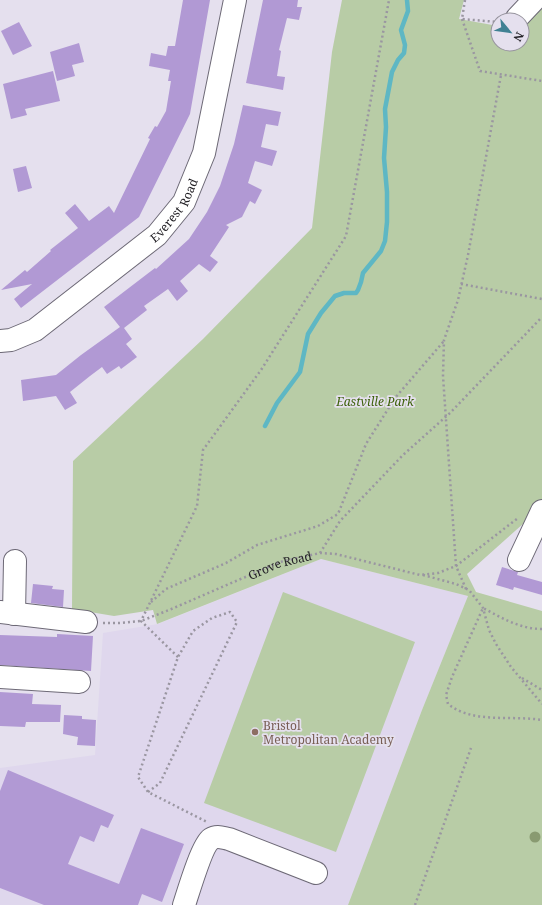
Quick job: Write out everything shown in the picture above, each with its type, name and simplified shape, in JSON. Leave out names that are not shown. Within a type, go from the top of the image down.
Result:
[{"type":"street","name":"Everest Road","points":[[0,341],[11,340],[35,330],[157,235],[184,202],[204,152],[235,0]]},
{"type":"street","points":[[518,12],[534,0]]},
{"type":"street","points":[[519,560],[533,512]]},
{"type":"street","points":[[15,561],[7,613],[86,622]]},
{"type":"street","points":[[0,677],[79,682]]},
{"type":"street","points":[[184,905],[204,850],[210,840],[216,837],[229,839],[316,873]]},
{"type":"path","points":[[178,657],[141,621],[197,506],[203,450],[261,370],[346,236],[389,0]]},
{"type":"path","points":[[466,0],[462,19],[480,71],[542,81]]},
{"type":"path","points":[[462,19],[490,20]]},
{"type":"path","points":[[466,589],[456,566],[443,376],[444,340],[458,300],[501,74]]},
{"type":"path","points":[[461,284],[542,299]]},
{"type":"path","points":[[320,553],[340,521],[403,455],[446,417],[542,317]]},
{"type":"path","points":[[150,602],[166,589],[226,563],[257,545],[318,526],[338,514],[366,444],[395,398],[444,340]]},
{"type":"path","name":"Grove Road","points":[[86,622],[119,624],[141,621],[280,562],[320,553],[336,554],[420,575],[438,573],[456,566],[533,512]]},
{"type":"path","points":[[420,575],[456,584],[469,590],[483,608],[504,620],[530,629],[542,630]]},
{"type":"path","points":[[483,608],[489,630],[496,644],[511,667],[542,704]]},
{"type":"path","points":[[483,608],[452,677],[446,696],[448,704],[463,713],[478,716],[542,720]]},
{"type":"path","points":[[148,792],[160,783],[237,622],[230,612],[212,618],[193,631],[178,657],[138,777],[148,792],[210,823],[216,837]]},
{"type":"path","points":[[520,676],[542,690]]},
{"type":"path","points":[[415,905],[471,748]]},
{"type":"shaded area","name":"Bristol Metropolitan Academy","points":[[321,559],[468,596],[422,710],[348,905],[0,905],[0,768],[95,755],[103,633],[158,624]]},
{"type":"green space","name":"Eastville Park","points":[[342,0],[464,0],[459,19],[490,25],[490,52],[530,52],[530,13],[542,0],[542,507],[467,574],[476,592],[542,611],[542,905],[348,905],[422,710],[468,596],[321,559],[157,624],[153,610],[114,616],[72,609],[73,461],[203,339],[312,228],[332,52]]},
{"type":"green space","points":[[283,592],[415,642],[336,852],[204,803]]},
{"type":"building","points":[[183,0],[210,0],[190,114],[139,217],[21,308],[14,299],[32,284],[1,290],[25,270],[27,272],[51,251],[50,250],[78,228],[65,213],[75,204],[89,221],[109,206],[114,213],[150,139],[148,138],[155,126],[157,127],[166,111],[171,81],[168,81],[170,70],[149,66],[151,53],[166,56],[168,46],[175,46]]},
{"type":"building","points":[[263,0],[298,0],[297,7],[302,7],[299,20],[287,18],[279,50],[281,51],[277,76],[285,77],[283,90],[246,83]]},
{"type":"building","points":[[19,22],[32,46],[13,55],[1,31]]},
{"type":"building","points":[[79,43],[84,62],[72,65],[75,76],[57,81],[50,52]]},
{"type":"building","points":[[53,71],[60,101],[25,109],[27,115],[11,119],[3,84]]},
{"type":"building","points":[[243,105],[281,112],[278,126],[266,124],[261,147],[277,151],[272,166],[255,161],[248,183],[262,190],[255,204],[250,201],[242,217],[226,225],[229,227],[210,256],[218,262],[210,272],[199,264],[180,281],[188,291],[177,301],[168,289],[144,306],[147,310],[124,328],[132,339],[126,344],[137,357],[121,369],[119,366],[107,374],[102,367],[90,376],[70,392],[77,403],[65,410],[56,396],[23,401],[21,380],[56,375],[120,327],[104,307],[155,268],[156,269],[189,239],[207,212],[220,186],[234,144]]},
{"type":"building","points":[[26,166],[32,188],[18,192],[13,169]]},
{"type":"building","points":[[502,567],[518,572],[517,575],[542,582],[542,595],[514,587],[513,590],[496,585]]},
{"type":"building","points":[[33,584],[53,586],[52,589],[64,590],[63,607],[31,603]]},
{"type":"building","points":[[57,634],[93,636],[91,671],[0,665],[0,635],[57,637]]},
{"type":"building","points":[[0,692],[33,694],[32,704],[61,705],[60,722],[26,722],[25,727],[0,726]]},
{"type":"building","points":[[64,715],[82,716],[82,719],[96,720],[95,746],[77,745],[78,737],[63,734]]},
{"type":"building","points":[[8,770],[114,815],[108,828],[101,825],[94,842],[80,836],[68,864],[119,884],[141,828],[184,844],[162,902],[142,894],[138,905],[44,905],[0,888],[0,791]]},
{"type":"waterway","points":[[265,426],[277,403],[300,372],[308,334],[321,313],[335,296],[344,293],[356,293],[363,273],[381,251],[385,241],[387,222],[387,192],[384,158],[386,127],[385,109],[392,72],[398,60],[404,53],[405,45],[401,30],[408,11],[407,0]]},
{"type":"place","name":"Bristol Metropolitan Academy","points":[[255,732]]}]
